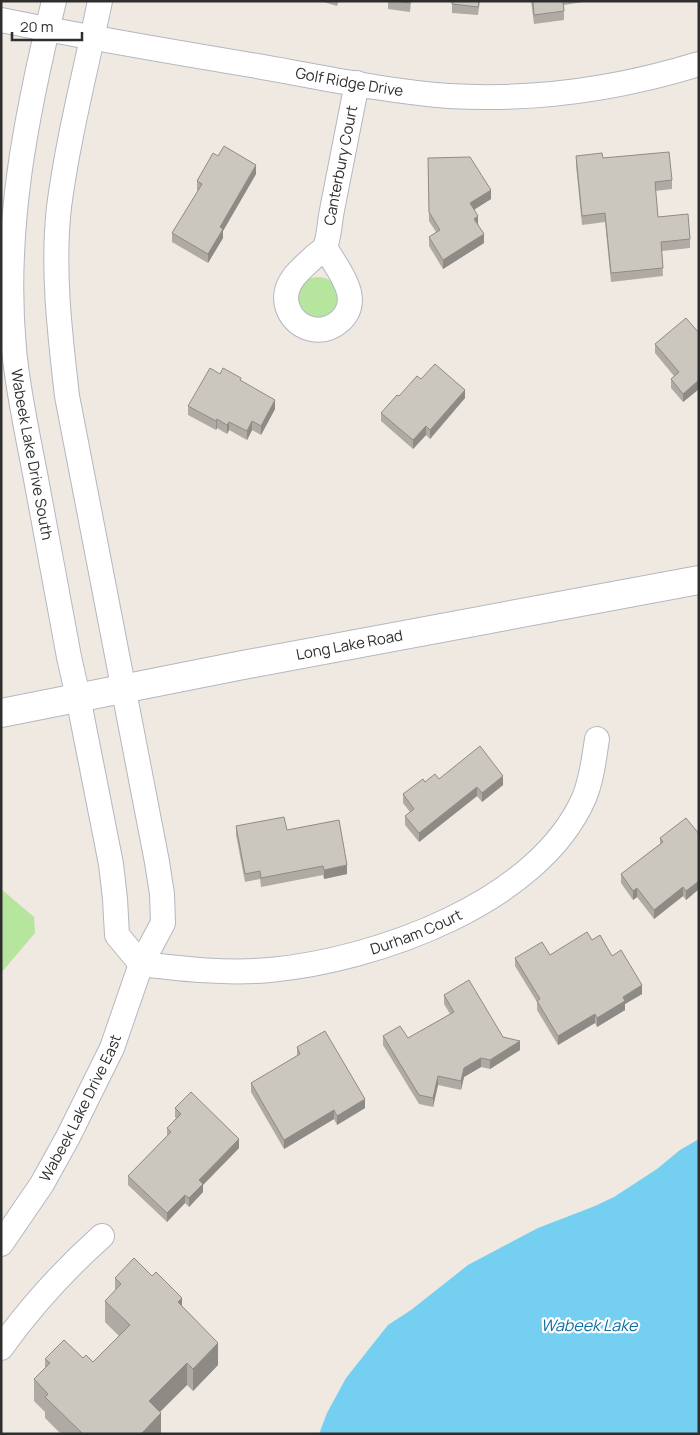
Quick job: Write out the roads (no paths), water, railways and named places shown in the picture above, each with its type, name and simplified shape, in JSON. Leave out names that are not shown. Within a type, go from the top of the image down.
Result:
[{"type":"main road","name":"Long Lake Road","points":[[1,713],[124,688],[699,580]]},
{"type":"street","name":"Wabeek Lake Drive South","points":[[54,1],[29,112],[18,180],[12,232],[12,291],[14,348],[21,407],[78,698]]},
{"type":"street","points":[[100,1],[68,152],[59,208],[56,269],[58,316],[67,396],[124,688]]},
{"type":"street","name":"Golf Ridge Drive","points":[[1,20],[92,38],[357,83],[448,96],[517,97],[565,93],[616,86],[699,64]]},
{"type":"street","name":"Canterbury Court","points":[[325,247],[357,83]]},
{"type":"street","name":"Wabeek Lake Drive East","points":[[1,1244],[42,1184],[96,1082],[112,1048],[141,964],[163,924],[162,894],[124,688]]},
{"type":"street","points":[[78,698],[111,864],[116,935],[141,964]]},
{"type":"street","name":"Durham Court","points":[[141,964],[192,970],[244,972],[280,969],[307,965],[359,952],[420,933],[448,920],[502,889],[526,872],[549,850],[570,822],[584,798],[592,773],[597,739]]},
{"type":"street","points":[[1,1348],[47,1289],[102,1236]]},
{"type":"water","name":"Wabeek Lake","points":[[699,1139],[699,1434],[319,1434],[327,1413],[346,1378],[388,1325],[411,1310],[468,1265],[538,1228],[614,1197],[657,1169],[680,1150]]}]
